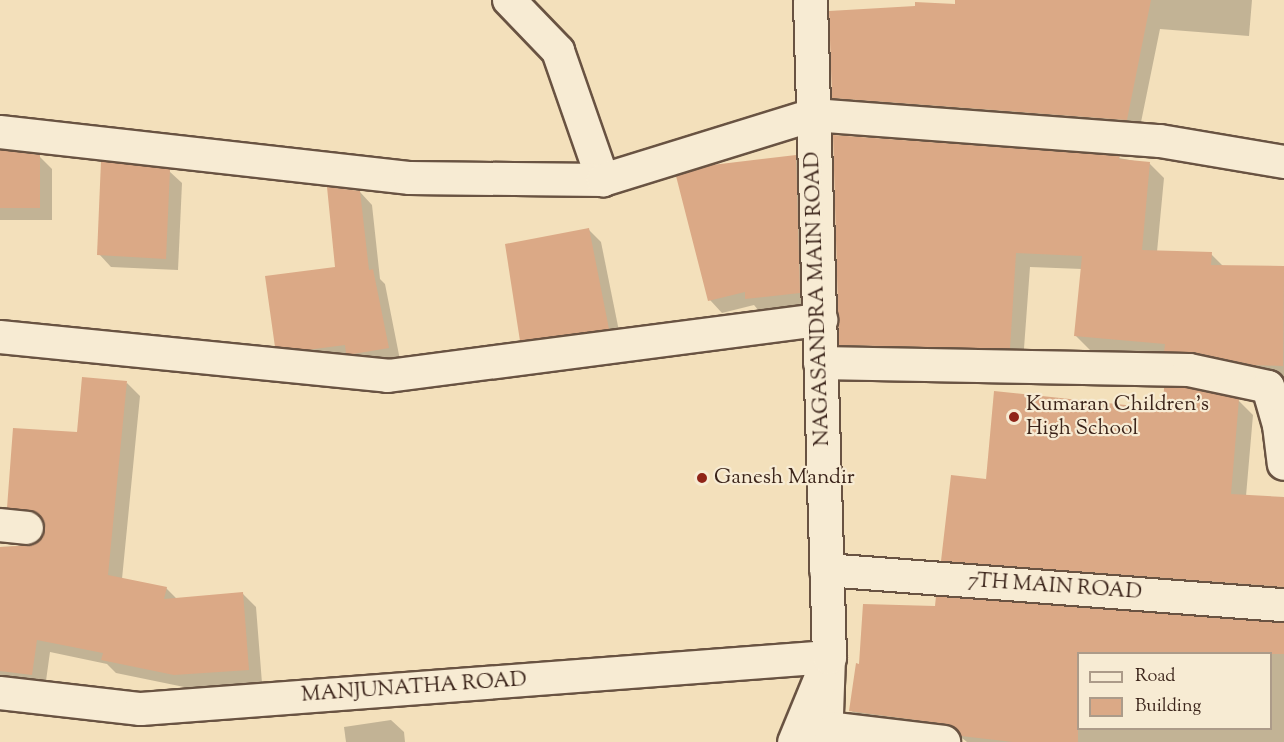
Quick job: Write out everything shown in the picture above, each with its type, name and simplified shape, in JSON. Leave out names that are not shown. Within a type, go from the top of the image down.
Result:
[{"type":"street","points":[[508,0],[558,51],[603,180]]},
{"type":"street","name":"NAGASANDRA MAIN ROAD","points":[[810,0],[829,657],[827,735]]},
{"type":"street","points":[[0,132],[410,178],[603,180],[813,115],[1160,141],[1284,162]]},
{"type":"street","points":[[0,337],[388,376],[821,320]]},
{"type":"street","points":[[820,363],[1200,372],[1268,387],[1279,425],[1284,464]]},
{"type":"street","name":"7TH MAIN ROAD","points":[[826,570],[1284,605]]},
{"type":"street","points":[[794,742],[829,657]]},
{"type":"street","name":"MANJUNATHA ROAD","points":[[0,693],[141,709],[829,657]]},
{"type":"street","points":[[827,735],[944,742]]},
{"type":"building","points":[[955,0],[1151,0],[1127,120],[832,98],[829,11],[915,6],[915,2],[955,4]]},
{"type":"building","points":[[833,135],[1120,156],[1119,159],[1150,162],[1142,250],[1212,252],[1211,265],[1284,266],[1283,366],[1253,365],[1193,352],[1164,352],[1165,344],[1074,336],[1082,256],[1016,253],[1010,349],[839,345]]},
{"type":"building","points":[[0,150],[40,155],[40,208],[0,208]]},
{"type":"building","points":[[796,155],[800,293],[745,299],[745,292],[708,301],[676,176],[712,165]]},
{"type":"building","points":[[101,161],[170,169],[166,259],[97,255]]},
{"type":"building","points":[[327,187],[360,191],[369,270],[373,269],[389,348],[346,354],[345,345],[307,350],[275,347],[265,276],[335,267]]},
{"type":"building","points":[[589,228],[609,329],[520,341],[505,244]]},
{"type":"building","points":[[82,377],[127,381],[108,575],[167,587],[164,599],[243,592],[249,670],[174,675],[101,660],[103,653],[37,640],[32,675],[0,671],[0,547],[34,545],[45,529],[37,513],[7,508],[13,428],[77,432]]},
{"type":"building","points":[[1164,388],[1187,388],[1239,399],[1231,494],[1284,497],[1284,587],[941,561],[951,475],[986,479],[994,391],[1163,409]]},
{"type":"building","points":[[936,596],[1284,623],[1284,654],[1272,654],[1272,652],[1077,652],[1078,742],[1013,742],[961,736],[946,724],[849,711],[856,663],[859,664],[863,604],[935,606]]},
{"type":"place","name":"Kumaran Children's High School","points":[[1014,417]]},
{"type":"place","name":"Ganesh Mandir","points":[[702,478]]}]
